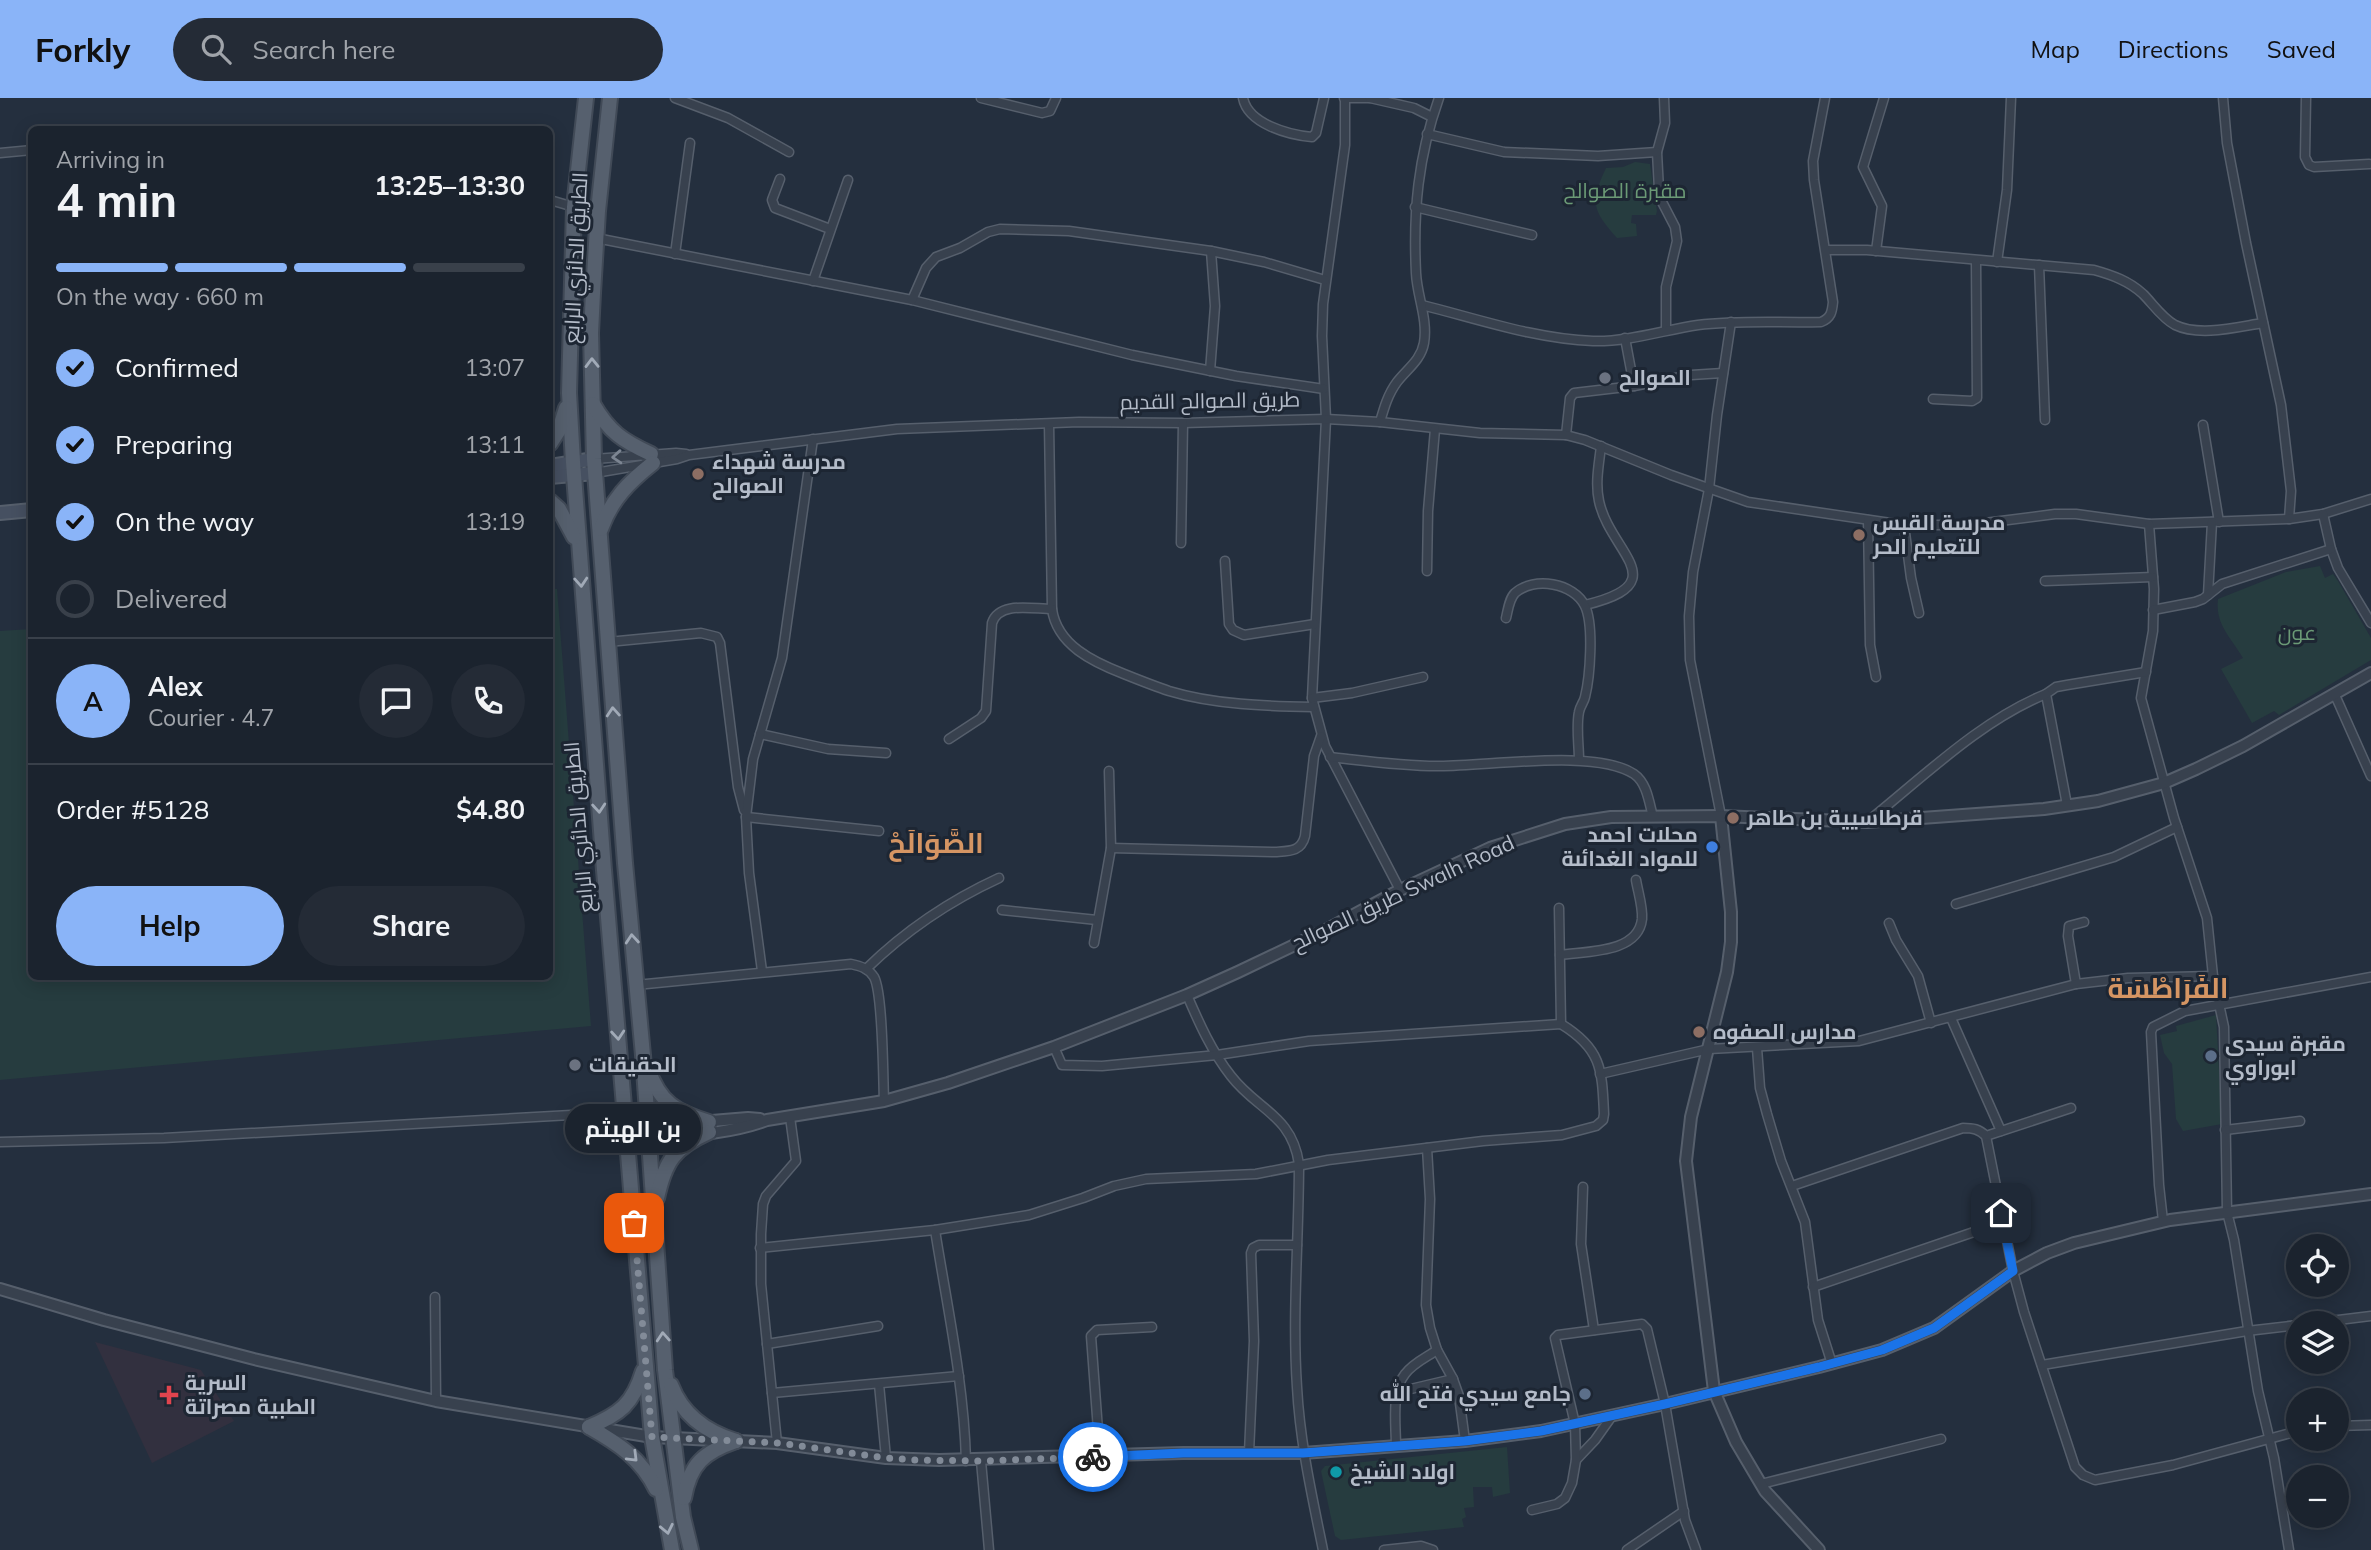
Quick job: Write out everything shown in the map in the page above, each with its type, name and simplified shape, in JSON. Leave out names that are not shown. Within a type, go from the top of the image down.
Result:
[{"type":"main road","name":"الطريق الدائري الرابع","points":[[586,98],[574,207],[569,393],[573,469],[652,1437],[661,1501],[672,1550]]},
{"type":"main road","name":"الطريق الدائري الرابع","points":[[610,98],[596,238],[591,333],[594,466],[643,1055],[665,1370],[683,1517],[691,1550]]},
{"type":"main road","points":[[553,439],[559,430],[569,393]]},
{"type":"main road","points":[[592,402],[605,424],[652,459],[616,497],[599,533]]},
{"type":"main road","name":"طريق الصوالح القديم","points":[[553,466],[573,469]]},
{"type":"main road","name":"طريق الصوالح القديم","points":[[553,476],[594,466]]},
{"type":"main road","points":[[553,504],[569,525],[578,548]]},
{"type":"main road","points":[[0,513],[28,510]]},
{"type":"main road","points":[[643,1055],[650,1077],[662,1098],[682,1113],[709,1127],[678,1150],[667,1163],[657,1202],[655,1231]]},
{"type":"main road","points":[[589,1427],[610,1418],[628,1404],[638,1388],[646,1363]]},
{"type":"main road","points":[[665,1370],[673,1390],[687,1412],[708,1429],[736,1441]]},
{"type":"main road","points":[[589,1427],[636,1459],[645,1470],[661,1501]]},
{"type":"main road","points":[[683,1517],[687,1486],[696,1465],[715,1449],[736,1441]]},
{"type":"street","points":[[675,98],[728,118],[789,152]]},
{"type":"street","points":[[981,98],[1047,113],[1054,106],[1056,98]]},
{"type":"street","points":[[1243,98],[1244,107],[1256,119],[1296,135],[1312,136],[1316,133],[1324,98]]},
{"type":"street","points":[[1432,117],[1414,108],[1369,98],[1344,98],[1345,145],[1325,280],[1322,336],[1326,419],[1480,433],[1566,435],[1748,502],[1904,525],[1969,526],[2025,517],[2076,514],[2149,524],[2289,519],[2323,514],[2371,499]]},
{"type":"street","points":[[1380,422],[1390,393],[1422,351],[1422,305],[1416,282],[1415,207],[1421,158],[1439,98]]},
{"type":"street","points":[[1664,98],[1665,123],[1657,152],[1661,200],[1675,228],[1677,242],[1666,287],[1665,330]]},
{"type":"street","points":[[1422,305],[1549,337],[1595,341],[1731,323],[1827,320],[1832,314],[1833,302],[1813,161],[1825,98]]},
{"type":"street","points":[[1876,251],[1882,206],[1863,167],[1884,98]]},
{"type":"street","points":[[1997,262],[2006,200],[2011,98]]},
{"type":"street","points":[[2223,98],[2227,143],[2283,417],[2291,491],[2289,519]]},
{"type":"street","points":[[2306,98],[2305,157],[2309,165],[2369,164]]},
{"type":"street","points":[[1427,134],[1504,152],[1598,156],[1657,152]]},
{"type":"street","points":[[675,254],[690,143]]},
{"type":"street","points":[[0,153],[28,150]]},
{"type":"street","points":[[780,179],[772,200],[775,208],[830,229]]},
{"type":"street","points":[[813,281],[848,180]]},
{"type":"street","points":[[553,201],[574,207]]},
{"type":"street","points":[[1415,207],[1532,235]]},
{"type":"street","points":[[912,300],[926,268],[936,257],[1000,229],[1069,231],[1211,251],[1265,262],[1325,280]]},
{"type":"street","points":[[596,238],[912,300],[1132,355],[1324,389]]},
{"type":"street","points":[[1826,250],[1876,251],[2094,271],[2127,282],[2175,324],[2188,329],[2202,330],[2263,323]]},
{"type":"street","points":[[1210,370],[1215,306],[1211,251]]},
{"type":"street","points":[[1933,400],[1972,401],[1977,398],[1976,261]]},
{"type":"street","points":[[2039,265],[2045,420]]},
{"type":"street","points":[[1731,323],[1709,489],[1693,572],[1689,616],[1690,660],[1721,816],[1731,912],[1731,942],[1727,972],[1691,1117],[1686,1161],[1714,1391],[1736,1442],[1760,1484],[1818,1550]]},
{"type":"street","points":[[1625,338],[1634,386]]},
{"type":"street","points":[[1566,435],[1571,395],[1577,392],[1634,386],[1691,375],[1723,373]]},
{"type":"street","name":"طريق الصوالح القديم","points":[[594,466],[652,459],[676,453],[689,455],[897,429],[1326,419],[1312,698],[1321,736],[1330,757],[1400,890]]},
{"type":"street","points":[[1181,543],[1183,422]]},
{"type":"street","points":[[1049,424],[1052,609],[1057,629],[1066,640],[1103,665],[1154,686],[1187,695],[1238,703],[1314,708]]},
{"type":"street","points":[[2203,425],[2215,522],[2208,595]]},
{"type":"street","points":[[1427,571],[1435,429]]},
{"type":"street","points":[[762,971],[749,873],[746,817],[753,759],[782,658],[813,439]]},
{"type":"street","points":[[1585,605],[1624,592],[1631,585],[1633,576],[1630,564],[1599,502],[1597,486],[1601,446]]},
{"type":"street","name":"طريق الصوالح القديم","points":[[594,466],[652,459]]},
{"type":"street","points":[[2323,514],[2330,549],[2338,569],[2371,623]]},
{"type":"street","points":[[1868,520],[1870,645],[1876,677]]},
{"type":"street","points":[[2149,524],[2154,610],[2141,698],[2177,827],[2207,918],[2213,976],[2224,1027],[2227,1212],[2289,1550]]},
{"type":"street","points":[[1904,525],[1911,578],[1920,613]]},
{"type":"street","points":[[2154,610],[2195,602],[2222,584],[2330,549]]},
{"type":"street","points":[[1226,561],[1229,624],[1233,630],[1244,635],[1315,624]]},
{"type":"street","points":[[2045,581],[2153,577]]},
{"type":"street","points":[[1506,618],[1512,596],[1521,589],[1532,586],[1552,583],[1562,586],[1585,605],[1589,621],[1590,665],[1584,701],[1579,712],[1579,760]]},
{"type":"street","points":[[949,739],[981,718],[986,711],[992,623],[996,614],[1005,609],[1052,609]]},
{"type":"street","points":[[608,642],[701,633],[717,637],[720,643],[738,787],[746,817]]},
{"type":"street","points":[[1867,822],[1982,729],[2019,705],[2056,687],[2146,672]]},
{"type":"street","name":"طريق الصوالح Swalh Road","points":[[627,1135],[752,1125],[767,1120],[884,1101],[948,1083],[1054,1047],[1187,995],[1326,930],[1400,890],[1490,848],[1565,824],[1611,817],[1721,816],[1867,822],[2067,806],[2098,801],[2164,783],[2243,746],[2371,673]]},
{"type":"street","points":[[1312,698],[1352,693],[1423,677]]},
{"type":"street","points":[[2046,694],[2067,806]]},
{"type":"street","points":[[2335,695],[2371,776]]},
{"type":"street","points":[[760,734],[828,749],[886,753]]},
{"type":"street","points":[[1111,848],[1275,852],[1296,850],[1301,847],[1305,836],[1314,756],[1321,736]]},
{"type":"street","points":[[1330,757],[1439,766],[1579,760],[1603,764],[1632,772],[1645,787],[1653,817]]},
{"type":"street","points":[[1094,943],[1111,848],[1109,771]]},
{"type":"street","points":[[746,817],[879,831]]},
{"type":"street","points":[[1956,904],[2115,857],[2177,827]]},
{"type":"street","points":[[866,969],[902,936],[934,913],[999,878]]},
{"type":"street","points":[[1560,955],[1615,947],[1631,939],[1642,919],[1636,880]]},
{"type":"street","points":[[1559,908],[1561,1024]]},
{"type":"street","points":[[1002,910],[1097,920]]},
{"type":"street","points":[[2076,984],[2068,936],[2069,926],[2084,922]]},
{"type":"street","points":[[1889,923],[1918,976],[1931,1023]]},
{"type":"street","points":[[636,985],[851,964],[866,969],[875,978],[879,990],[884,1101]]},
{"type":"street","points":[[1600,1074],[1709,1049],[1859,1041],[2076,984],[2127,978],[2213,976]]},
{"type":"street","points":[[2163,1222],[2151,1032],[2157,1024],[2185,1011],[2371,977]]},
{"type":"street","points":[[1187,995],[1217,1055],[1232,1078],[1286,1128],[1297,1151],[1299,1164],[1295,1361],[1303,1453],[1322,1550]]},
{"type":"street","points":[[1951,1018],[2001,1131]]},
{"type":"street","points":[[761,1248],[935,1230],[1029,1215],[1114,1186],[1146,1179],[1256,1174],[1299,1164],[1562,1135],[1596,1126],[1603,1120],[1604,1114],[1600,1074],[1594,1052],[1584,1040],[1561,1024],[1309,1041],[1217,1055],[1102,1066],[1062,1065],[1054,1047]]},
{"type":"street","points":[[1757,1048],[1760,1088],[1781,1161],[1805,1222],[1818,1320],[1832,1364]]},
{"type":"street","points":[[1986,1136],[2071,1108]]},
{"type":"street","points":[[0,1142],[164,1138],[625,1112]]},
{"type":"street","points":[[778,1443],[761,1284],[761,1248],[763,1204],[766,1196],[796,1161],[790,1117]]},
{"type":"street","points":[[2225,1130],[2300,1121]]},
{"type":"street","points":[[1792,1186],[1964,1128],[1981,1131],[1986,1136],[2013,1271],[2024,1311],[2076,1467],[2083,1475],[2095,1480],[2173,1465],[2286,1434]]},
{"type":"street","points":[[1427,1148],[1430,1199],[1426,1305],[1437,1350],[1453,1378],[1459,1396],[1465,1441]]},
{"type":"street","points":[[1583,1187],[1581,1244],[1594,1330]]},
{"type":"street","points":[[0,1289],[192,1344],[436,1401],[674,1440],[778,1443],[887,1458],[966,1461],[1183,1453],[1303,1453],[1465,1441],[1541,1431],[1832,1364],[1882,1350],[1934,1328],[2013,1271],[2047,1253],[2074,1243],[2163,1222],[2371,1194]]},
{"type":"street","points":[[1813,1287],[2003,1223]]},
{"type":"street","points":[[935,1230],[959,1377],[966,1461]]},
{"type":"street","points":[[1249,1453],[1254,1341],[1251,1253],[1253,1248],[1259,1245],[1297,1245]]},
{"type":"street","points":[[435,1297],[436,1401]]},
{"type":"street","points":[[2349,1319],[2371,1316]]},
{"type":"street","points":[[1532,1510],[1557,1504],[1565,1499],[1572,1483],[1576,1460],[1575,1424],[1555,1338],[1558,1335],[1639,1323],[1645,1325],[1665,1404],[1684,1511],[1696,1550]]},
{"type":"street","points":[[767,1344],[877,1326]]},
{"type":"street","points":[[2042,1365],[2286,1326]]},
{"type":"street","points":[[1100,1457],[1091,1336],[1097,1330],[1152,1327]]},
{"type":"street","points":[[1396,1447],[1398,1392],[1404,1375],[1411,1367],[1437,1350]]},
{"type":"street","points":[[772,1393],[959,1377]]},
{"type":"street","points":[[1398,1392],[1453,1378]]},
{"type":"street","points":[[879,1384],[887,1458]]},
{"type":"street","points":[[1576,1460],[1612,1416]]},
{"type":"street","points":[[2349,1426],[2371,1425]]},
{"type":"street","points":[[1760,1484],[1941,1439]]},
{"type":"street","points":[[981,1461],[989,1550]]},
{"type":"street","points":[[1627,1550],[1684,1511]]},
{"type":"street","points":[[1384,1550],[1421,1546],[1433,1550]]},
{"type":"shaded area","name":"السرية الطبية مصراتة","points":[[95,1342],[201,1370],[234,1421],[152,1463]]},
{"type":"green space","name":"مقبرة الصوالح","points":[[1635,162],[1650,164],[1657,211],[1656,215],[1632,215],[1631,223],[1636,224],[1637,236],[1617,238],[1598,213],[1597,189],[1606,168],[1623,167]]},
{"type":"green space","name":"عون","points":[[2320,566],[2325,578],[2333,574],[2338,581],[2371,638],[2371,660],[2279,715],[2274,711],[2252,723],[2221,669],[2243,658],[2221,624],[2218,599],[2286,572]]},
{"type":"green space","points":[[553,589],[557,589],[591,1026],[0,1080],[0,631],[28,629],[28,980],[553,980]]},
{"type":"green space","points":[[2216,1015],[2222,1124],[2183,1131],[2176,1119],[2172,1064],[2164,1053],[2160,1035],[2177,1031],[2176,1026]]},
{"type":"green space","points":[[1507,1447],[1510,1493],[1493,1497],[1492,1487],[1473,1487],[1474,1507],[1464,1508],[1464,1527],[1341,1540],[1335,1536],[1321,1471],[1325,1466]]},
{"type":"way so far","points":[[634,1223],[652,1437],[778,1443],[915,1460],[981,1461],[1093,1457]]},
{"type":"place","name":"الصوالح","points":[[1605,378]]},
{"type":"place","name":"مدرسة شهداء الصوالح","points":[[698,474]]},
{"type":"place","name":"مدرسة القبس للتعليم الحر","points":[[1859,535]]},
{"type":"place","name":"قرطاسيية بن طاهر","points":[[1733,818]]},
{"type":"place","name":"محلات احمد للمواد الغدائىة","points":[[1712,847]]},
{"type":"place","name":"مدارس الصفوه","points":[[1699,1032]]},
{"type":"place","name":"مقبرة سيدى ابوراوي","points":[[2211,1056]]},
{"type":"place","name":"الحقيقات","points":[[575,1065]]},
{"type":"place","name":"بن الهيثم","points":[[634,1223]]},
{"type":"place","name":"جامع سيدي فتح الله","points":[[1585,1394]]},
{"type":"place","name":"السرية الطبية مصراتة","points":[[169,1395]]},
{"type":"place","name":"اولاد الشيخ","points":[[1336,1472]]},
{"type":"district","name":"الصَّوَالَحْ","points":[[936,843]]},
{"type":"district","name":"الفَرَاطْسَة","points":[[2168,988]]},
{"type":"route","points":[[1093,1457],[1183,1453],[1303,1453],[1465,1441],[1541,1431],[1819,1367],[1912,1339],[1953,1316],[2013,1271],[2001,1213]]}]
